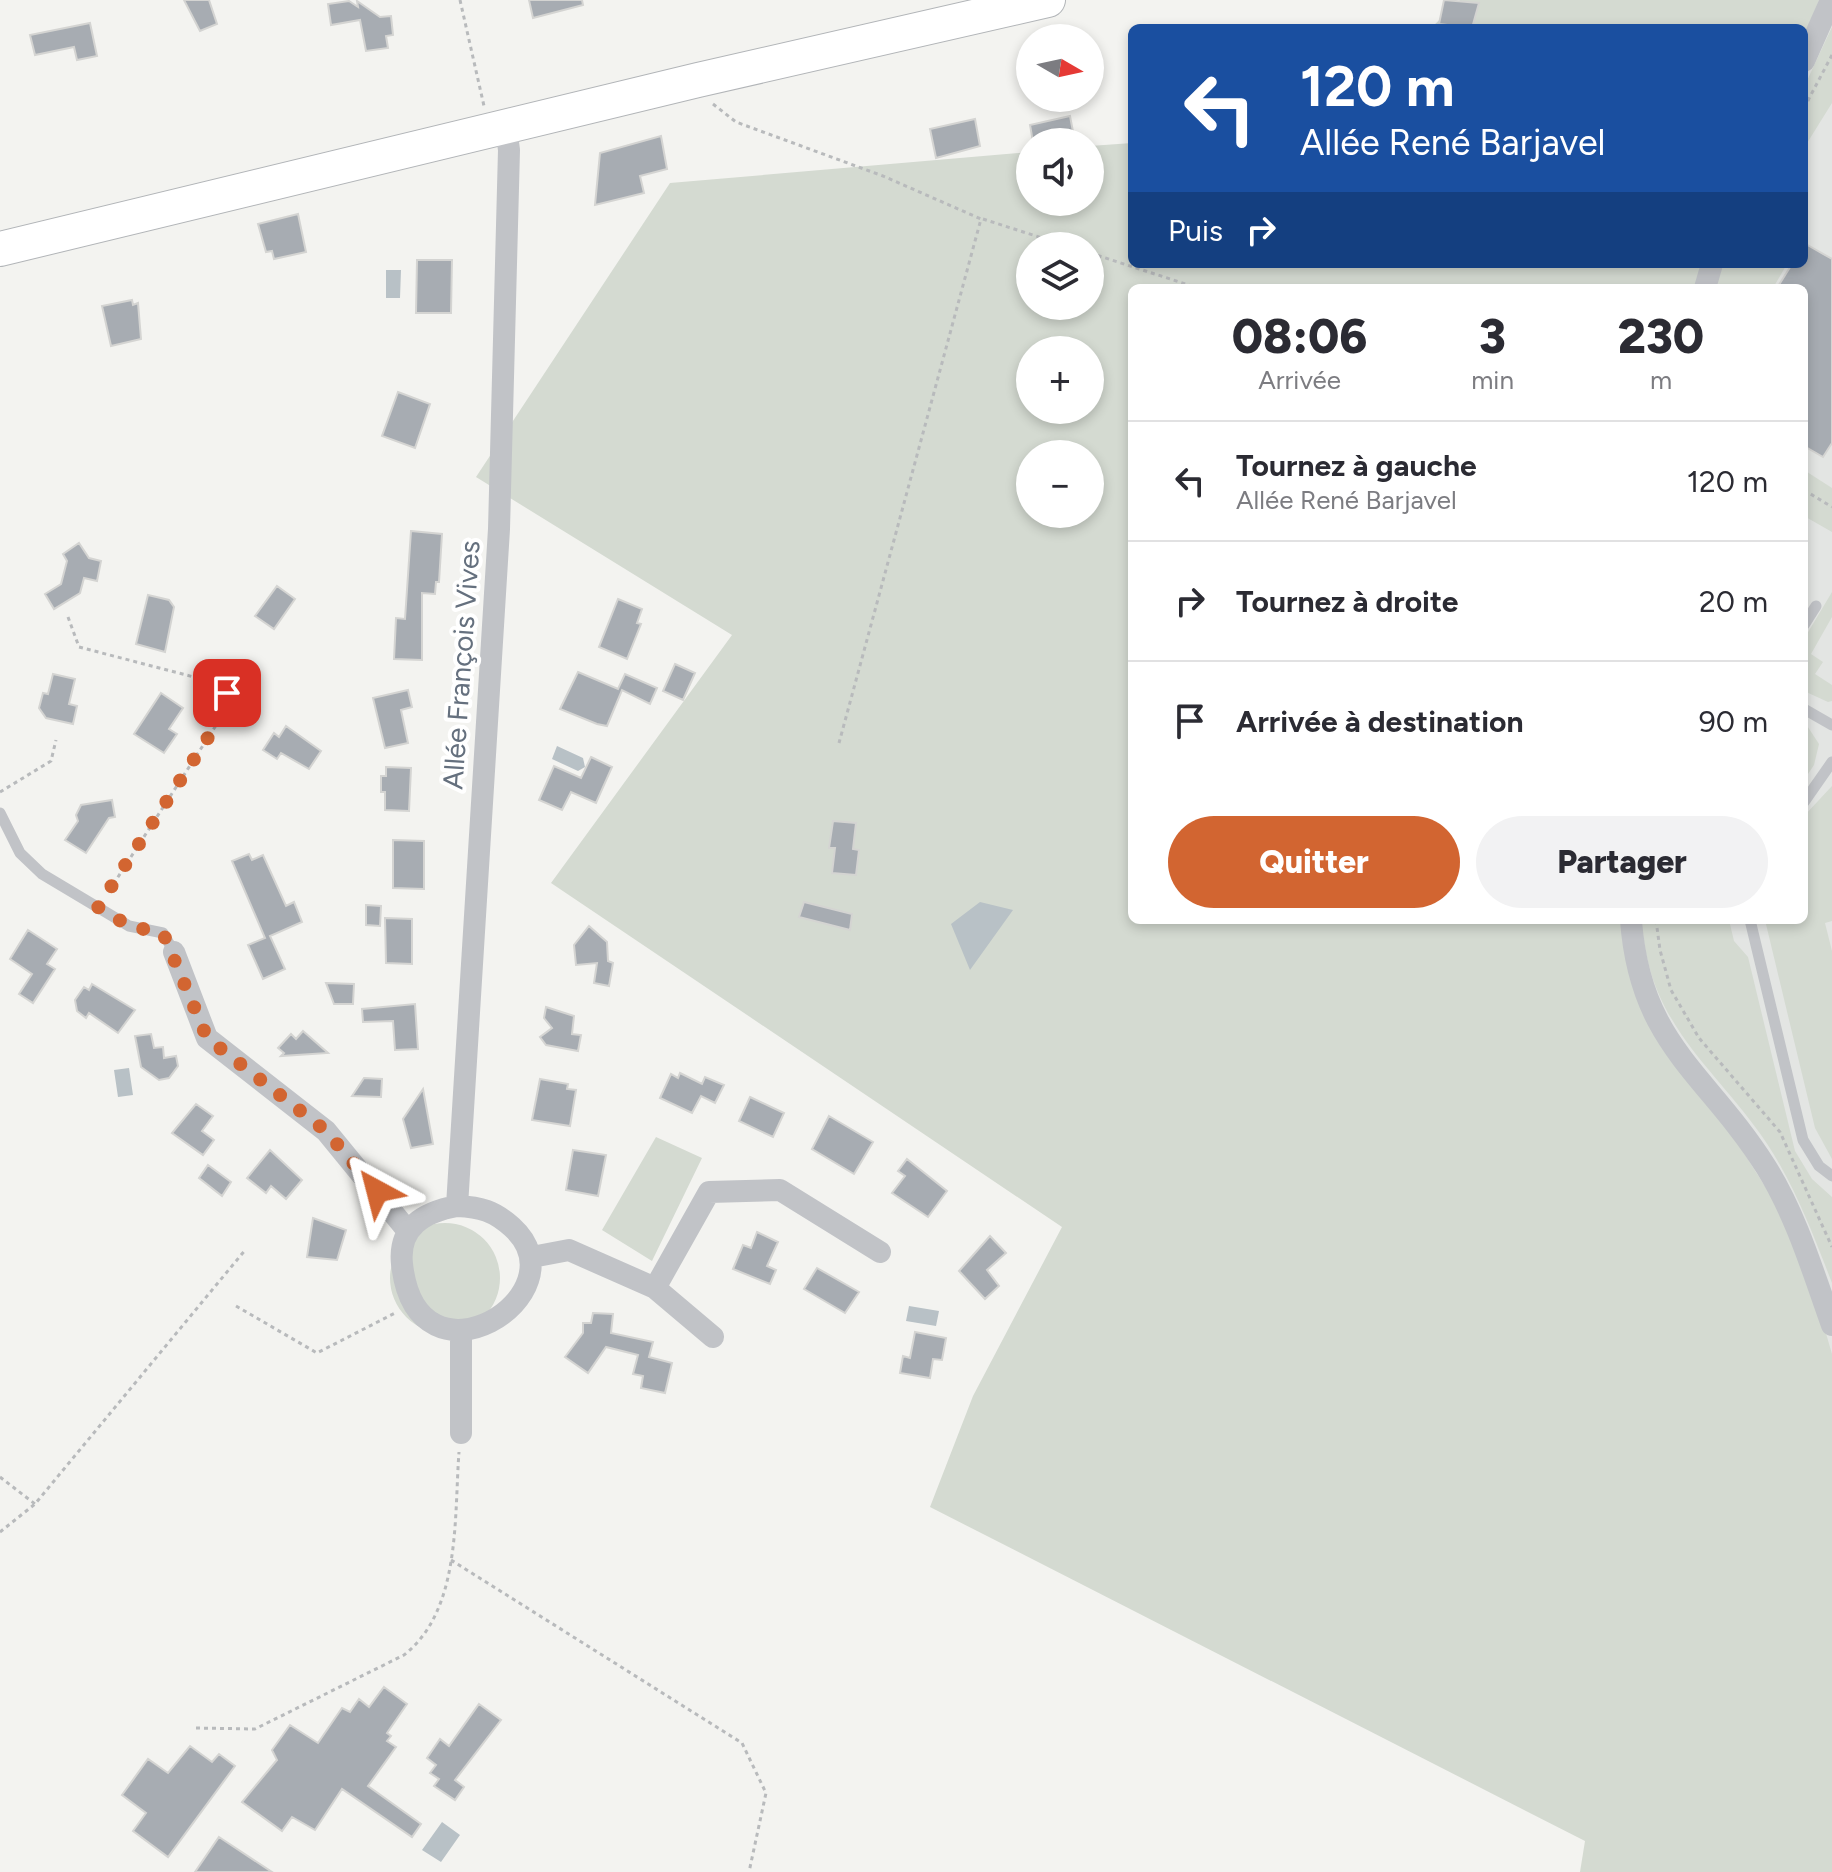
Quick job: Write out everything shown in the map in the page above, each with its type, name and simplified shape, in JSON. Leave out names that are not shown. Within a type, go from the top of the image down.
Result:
[{"type":"main road","points":[[0,249],[698,80],[1048,0]]},
{"type":"street","points":[[1808,52],[1831,0]]},
{"type":"street","name":"Allée François Vives","points":[[457,1206],[499,529],[509,150],[498,130]]},
{"type":"street","points":[[1631,924],[1633,950],[1643,991],[1664,1034],[1766,1167],[1790,1214],[1832,1325]]},
{"type":"street","points":[[174,952],[207,1038],[326,1131],[407,1230]]},
{"type":"street","points":[[655,1288],[709,1192],[780,1190],[880,1252]]},
{"type":"street","points":[[457,1206],[483,1207],[501,1217],[522,1236],[532,1257],[525,1283],[514,1303],[486,1327],[461,1332],[443,1327],[426,1317],[416,1303],[402,1268],[401,1248],[407,1230],[418,1221],[457,1206]]},
{"type":"street","points":[[532,1257],[569,1250],[655,1288],[713,1337]]},
{"type":"street","points":[[461,1332],[461,1433]]},
{"type":"lane","points":[[1808,619],[1816,606]]},
{"type":"lane","points":[[1808,711],[1832,725]]},
{"type":"lane","points":[[1808,796],[1832,762]]},
{"type":"lane","points":[[0,813],[13,842],[29,863],[129,926],[163,933],[174,952]]},
{"type":"lane","points":[[1751,924],[1803,1140],[1819,1166],[1832,1176]]},
{"type":"path","points":[[460,0],[498,130]]},
{"type":"path","points":[[1808,100],[1832,55]]},
{"type":"path","points":[[698,80],[713,104],[736,122],[883,176],[981,219],[1022,232]]},
{"type":"path","points":[[839,743],[981,219]]},
{"type":"path","points":[[1104,258],[1128,265]]},
{"type":"path","points":[[1136,268],[1186,284]]},
{"type":"path","points":[[1808,492],[1832,507]]},
{"type":"path","points":[[68,617],[79,647],[213,682],[227,693],[228,703],[98,907]]},
{"type":"path","points":[[0,792],[51,761],[56,740]]},
{"type":"path","points":[[1657,924],[1671,990],[1699,1038],[1780,1132],[1832,1247]]},
{"type":"path","points":[[0,1532],[35,1504],[246,1249]]},
{"type":"path","points":[[236,1306],[317,1353],[416,1303]]},
{"type":"path","points":[[196,1728],[255,1729],[404,1655],[424,1638],[435,1620],[451,1560],[461,1433]]},
{"type":"path","points":[[0,1477],[35,1504]]},
{"type":"path","points":[[451,1560],[742,1743],[766,1793],[749,1872]]},
{"type":"shaded area","points":[[1460,0],[1819,0],[1808,28],[1808,24],[1435,24]]},
{"type":"shaded area","points":[[1804,0],[1832,0],[1832,1427],[1603,924],[1808,924],[1808,284],[1710,284],[1716,268],[1808,268],[1808,24],[1804,24]]},
{"type":"shaded area","points":[[1832,27],[1832,103],[1808,142],[1808,78]]},
{"type":"shaded area","points":[[1128,143],[1128,268],[1700,268],[1696,284],[1128,284],[1128,924],[1622,924],[1632,976],[1778,1207],[1818,1306],[1832,1354],[1832,1872],[1580,1872],[1585,1841],[930,1507],[973,1396],[1062,1227],[551,883],[732,635],[476,477],[670,183],[1016,153],[1016,216],[1104,216],[1104,145]]},
{"type":"shaded area","points":[[1721,268],[1785,268],[1775,284],[1717,284]]},
{"type":"shaded area","points":[[386,270],[401,270],[400,298],[386,298]]},
{"type":"shaded area","points":[[1808,473],[1832,488],[1832,532],[1808,518]]},
{"type":"shaded area","points":[[1832,592],[1832,617],[1811,654],[1823,662],[1815,674],[1832,685],[1832,701],[1808,693],[1808,632]]},
{"type":"shaded area","points":[[1808,727],[1819,744],[1814,765],[1808,774]]},
{"type":"shaded area","points":[[557,746],[583,758],[585,767],[578,771],[552,759]]},
{"type":"shaded area","points":[[1832,786],[1832,921],[1825,923],[1832,951],[1832,1159],[1815,1128],[1766,924],[1808,924],[1808,812]]},
{"type":"shaded area","points":[[980,902],[1013,910],[970,970],[951,924]]},
{"type":"shaded area","points":[[1643,924],[1730,924],[1734,941],[1748,957],[1795,1151],[1812,1179],[1832,1197],[1832,1283],[1802,1208],[1780,1165],[1760,1133],[1675,1025],[1659,995],[1648,960]]},
{"type":"shaded area","points":[[129,1068],[133,1095],[118,1097],[114,1070]]},
{"type":"shaded area","points":[[656,1137],[702,1158],[652,1261],[602,1230]]},
{"type":"shaded area","points":[[445,1223],[466,1227],[484,1239],[496,1257],[500,1278],[496,1299],[484,1317],[466,1329],[445,1333],[424,1329],[406,1317],[394,1299],[390,1278],[394,1257],[406,1239],[424,1227]]},
{"type":"shaded area","points":[[909,1306],[939,1311],[936,1326],[906,1321]]},
{"type":"shaded area","points":[[442,1822],[460,1835],[441,1862],[422,1850]]},
{"type":"building","points":[[184,0],[209,0],[217,24],[200,31]]},
{"type":"building","points":[[529,0],[582,0],[583,5],[533,18]]},
{"type":"building","points":[[1444,0],[1479,3],[1473,24],[1439,24]]},
{"type":"building","points":[[349,1],[358,7],[357,1],[380,17],[391,16],[393,35],[386,36],[388,48],[366,51],[360,20],[331,25],[328,4]]},
{"type":"building","points":[[90,23],[97,56],[77,60],[74,47],[35,55],[30,35]]},
{"type":"building","points":[[1070,116],[1072,128],[1031,128],[1030,125]]},
{"type":"building","points":[[975,119],[980,146],[936,158],[930,129]]},
{"type":"building","points":[[661,136],[667,169],[640,176],[644,193],[595,205],[600,153]]},
{"type":"building","points":[[298,214],[306,252],[274,259],[272,251],[266,252],[258,224]]},
{"type":"building","points":[[1808,245],[1832,259],[1832,443],[1823,457],[1808,448],[1808,284],[1780,284],[1790,268],[1808,268]]},
{"type":"building","points":[[417,260],[452,260],[451,313],[416,313]]},
{"type":"building","points":[[132,300],[133,305],[138,303],[141,339],[111,346],[102,306]]},
{"type":"building","points":[[398,392],[430,404],[415,448],[382,436]]},
{"type":"building","points":[[411,531],[442,534],[439,582],[436,582],[435,594],[422,593],[422,660],[394,659],[396,618],[405,619]]},
{"type":"building","points":[[79,543],[89,558],[101,561],[97,581],[84,578],[80,593],[54,609],[45,594],[61,584],[67,561],[63,554]]},
{"type":"building","points":[[277,586],[295,599],[274,629],[255,616]]},
{"type":"building","points":[[148,595],[169,600],[174,607],[165,652],[136,644]]},
{"type":"building","points":[[618,599],[642,609],[637,623],[641,624],[627,659],[599,647]]},
{"type":"building","points":[[675,664],[695,673],[683,700],[663,691]]},
{"type":"building","points":[[578,672],[618,689],[625,674],[657,688],[650,704],[622,690],[607,726],[597,724],[560,709]]},
{"type":"building","points":[[53,674],[75,679],[69,704],[77,706],[73,724],[46,718],[39,708],[43,693],[48,694]]},
{"type":"building","points":[[408,690],[412,707],[401,710],[408,743],[385,748],[373,698]]},
{"type":"building","points":[[161,693],[183,708],[169,729],[177,734],[164,753],[134,734]]},
{"type":"building","points":[[286,726],[321,751],[309,769],[281,753],[277,759],[263,750],[274,733],[279,737]]},
{"type":"building","points":[[591,757],[612,767],[596,803],[571,792],[562,810],[539,800],[554,766],[581,778]]},
{"type":"building","points":[[386,767],[411,768],[409,811],[385,810],[381,776],[386,776]]},
{"type":"building","points":[[112,800],[115,817],[109,818],[86,853],[65,840],[78,821],[76,815],[81,805]]},
{"type":"building","points":[[833,821],[856,823],[853,849],[859,850],[856,875],[832,873],[835,848],[829,848]]},
{"type":"building","points":[[393,840],[424,841],[424,889],[393,888]]},
{"type":"building","points":[[249,854],[252,860],[263,855],[286,906],[294,902],[302,922],[270,936],[285,969],[263,979],[248,945],[265,938],[232,861]]},
{"type":"building","points":[[804,902],[852,914],[850,930],[799,917]]},
{"type":"building","points":[[366,905],[381,906],[380,926],[366,925]]},
{"type":"building","points":[[385,918],[412,919],[412,964],[386,963]]},
{"type":"building","points":[[589,926],[607,942],[608,961],[613,963],[609,986],[594,983],[597,963],[576,965],[574,945]]},
{"type":"building","points":[[28,930],[57,949],[47,964],[55,969],[33,1003],[19,994],[32,974],[10,959]]},
{"type":"building","points":[[326,983],[354,984],[353,1004],[334,1004]]},
{"type":"building","points":[[92,984],[135,1010],[118,1033],[89,1013],[86,1018],[77,1011],[75,1000],[84,987],[89,990]]},
{"type":"building","points":[[415,1004],[418,1049],[395,1050],[393,1021],[363,1022],[362,1009]]},
{"type":"building","points":[[546,1007],[574,1016],[572,1034],[581,1035],[578,1051],[546,1045],[540,1037],[552,1028],[544,1018]]},
{"type":"building","points":[[303,1031],[328,1053],[281,1056],[284,1053],[278,1048],[291,1034],[296,1039]]},
{"type":"building","points":[[151,1034],[154,1048],[163,1047],[164,1058],[176,1056],[178,1066],[169,1078],[159,1080],[141,1067],[135,1036]]},
{"type":"building","points":[[680,1073],[702,1084],[705,1077],[724,1085],[715,1103],[701,1096],[692,1113],[660,1098],[671,1074],[678,1078]]},
{"type":"building","points":[[364,1078],[382,1079],[381,1097],[352,1096]]},
{"type":"building","points":[[540,1079],[568,1084],[567,1089],[576,1090],[570,1126],[532,1120]]},
{"type":"building","points":[[423,1089],[433,1144],[411,1148],[403,1119]]},
{"type":"building","points":[[750,1097],[784,1113],[773,1137],[739,1121]]},
{"type":"building","points":[[196,1104],[213,1116],[202,1131],[214,1140],[203,1155],[172,1133]]},
{"type":"building","points":[[829,1116],[873,1142],[854,1174],[812,1149]]},
{"type":"building","points":[[270,1150],[302,1180],[286,1199],[271,1186],[266,1193],[247,1178]]},
{"type":"building","points":[[573,1150],[606,1155],[598,1196],[566,1190]]},
{"type":"building","points":[[907,1159],[947,1191],[928,1217],[892,1193],[905,1176],[898,1171]]},
{"type":"building","points":[[208,1165],[231,1182],[222,1196],[199,1178]]},
{"type":"building","points":[[313,1218],[346,1230],[337,1260],[307,1257]]},
{"type":"building","points":[[757,1232],[778,1242],[767,1266],[776,1270],[770,1284],[733,1269],[743,1245],[751,1248]]},
{"type":"building","points":[[990,1236],[1006,1253],[987,1270],[999,1286],[985,1299],[959,1271]]},
{"type":"building","points":[[817,1268],[859,1292],[845,1313],[804,1289]]},
{"type":"building","points":[[593,1313],[613,1314],[611,1333],[653,1342],[649,1357],[672,1363],[665,1393],[641,1388],[643,1376],[633,1374],[638,1355],[606,1347],[588,1373],[565,1357],[583,1333],[583,1323],[591,1323]]},
{"type":"building","points":[[915,1332],[946,1338],[942,1360],[933,1359],[930,1378],[900,1373],[903,1356],[910,1358]]},
{"type":"building","points":[[384,1687],[407,1704],[387,1733],[391,1736],[387,1741],[396,1747],[368,1786],[421,1824],[412,1837],[342,1789],[315,1830],[292,1817],[282,1831],[242,1802],[277,1760],[272,1750],[290,1725],[318,1743],[342,1708],[350,1712],[359,1699],[369,1707]]},
{"type":"building","points":[[479,1704],[501,1720],[455,1780],[464,1787],[455,1800],[434,1786],[439,1779],[430,1773],[436,1765],[427,1758],[440,1739],[449,1746]]},
{"type":"building","points":[[190,1746],[212,1762],[219,1754],[235,1766],[168,1857],[133,1831],[146,1813],[122,1795],[148,1759],[168,1773]]},
{"type":"building","points":[[219,1837],[272,1872],[195,1872]]},
{"type":"route","points":[[227,693],[228,703],[224,713],[98,907],[129,926],[163,933],[174,952],[207,1038],[326,1131],[347,1152],[377,1191]]}]
